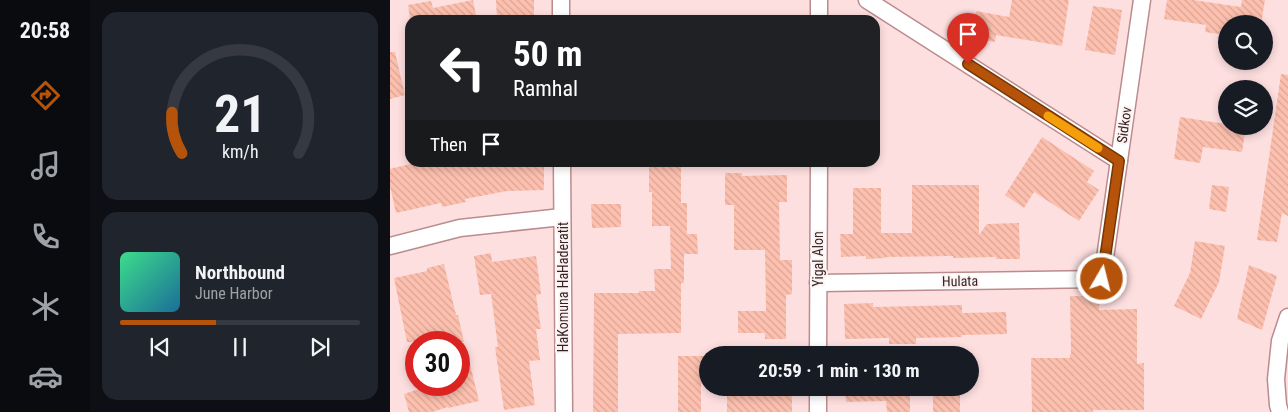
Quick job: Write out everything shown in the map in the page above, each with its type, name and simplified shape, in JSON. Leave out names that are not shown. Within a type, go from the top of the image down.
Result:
[{"type":"street","points":[[561,0],[561,15]]},
{"type":"street","points":[[819,0],[819,15]]},
{"type":"street","points":[[867,0],[1119,161]]},
{"type":"street","name":"Sidkov","points":[[1102,279],[1142,0]]},
{"type":"street","name":"HaKomuna HaHaderatit","points":[[562,167],[564,412]]},
{"type":"street","name":"Yigal Alon","points":[[818,346],[819,167]]},
{"type":"street","points":[[390,246],[460,228],[562,217]]},
{"type":"street","name":"Hulata","points":[[818,283],[1102,279]]},
{"type":"street","points":[[1279,410],[1276,379],[1280,341],[1288,317]]},
{"type":"street","points":[[818,396],[818,412]]},
{"type":"building","points":[[473,0],[476,15],[409,15],[408,5],[431,1],[433,8]]},
{"type":"building","points":[[496,0],[534,0],[534,15],[497,15]]},
{"type":"building","points":[[1012,0],[1069,0],[1062,46],[996,35],[995,42],[972,38],[976,11],[1009,17]]},
{"type":"building","points":[[1167,0],[1193,0],[1241,7],[1242,0],[1265,0],[1262,15],[1218,15],[1218,34],[1205,32],[1206,25],[1164,19]]},
{"type":"building","points":[[1093,6],[1122,10],[1115,55],[1085,50]]},
{"type":"building","points":[[390,52],[395,52],[405,95],[390,99]]},
{"type":"building","points":[[1281,74],[1288,75],[1288,216],[1282,213],[1277,242],[1257,240]]},
{"type":"building","points":[[1180,117],[1218,123],[1218,135],[1245,135],[1242,152],[1203,147],[1200,163],[1174,159]]},
{"type":"building","points":[[1042,137],[1094,171],[1087,182],[1099,190],[1079,221],[1034,192],[1024,208],[1005,195]]},
{"type":"building","points":[[405,165],[405,167],[544,167],[544,190],[507,191],[465,199],[466,202],[442,207],[441,203],[396,213],[390,186],[390,169]]},
{"type":"building","points":[[649,167],[681,167],[681,203],[687,203],[687,234],[697,234],[698,254],[684,254],[684,283],[681,283],[681,333],[618,334],[618,412],[593,412],[594,293],[655,291],[654,269],[671,269],[670,226],[652,226],[652,192],[649,192]]},
{"type":"building","points":[[725,173],[742,173],[742,176],[787,175],[787,202],[779,202],[780,260],[792,260],[792,294],[786,295],[786,339],[765,339],[765,333],[738,333],[738,311],[766,311],[765,250],[734,250],[734,205],[725,205]]},
{"type":"building","points":[[912,185],[979,185],[979,235],[987,224],[1019,223],[1020,259],[996,259],[996,257],[953,258],[953,256],[866,259],[866,256],[841,257],[840,234],[853,234],[853,188],[881,188],[881,233],[912,233]]},
{"type":"building","points":[[1212,185],[1229,187],[1226,212],[1209,209]]},
{"type":"building","points":[[591,204],[621,204],[621,227],[592,228]]},
{"type":"building","points":[[1195,241],[1225,246],[1219,282],[1201,319],[1174,306],[1190,273]]},
{"type":"building","points":[[491,253],[492,262],[536,256],[541,294],[536,295],[541,329],[536,329],[540,360],[529,361],[535,405],[504,410],[495,347],[498,347],[491,294],[480,295],[474,256]]},
{"type":"building","points":[[444,264],[462,331],[405,332],[394,278],[427,271],[427,268]]},
{"type":"building","points":[[1249,265],[1277,276],[1262,330],[1237,319]]},
{"type":"building","points":[[1070,296],[1099,296],[1099,310],[1137,309],[1137,364],[1144,363],[1144,410],[1032,412],[1031,358],[1070,358]]},
{"type":"building","points":[[873,303],[873,307],[962,305],[962,313],[1006,312],[1007,334],[916,338],[916,344],[889,344],[889,338],[845,339],[844,304]]},
{"type":"building","points":[[678,356],[699,356],[701,412],[678,412]]},
{"type":"building","points":[[470,364],[479,401],[432,412],[409,412],[404,394],[405,396],[470,396]]},
{"type":"building","points":[[727,396],[792,396],[792,412],[727,412]]},
{"type":"building","points":[[846,396],[910,396],[910,412],[887,412],[886,401],[846,402]]},
{"type":"building","points":[[933,396],[960,396],[960,412],[933,412]]},
{"type":"slow traffic","points":[[1048,116],[1098,148]]},
{"type":"route","points":[[968,64],[1119,161],[1102,279]]}]
